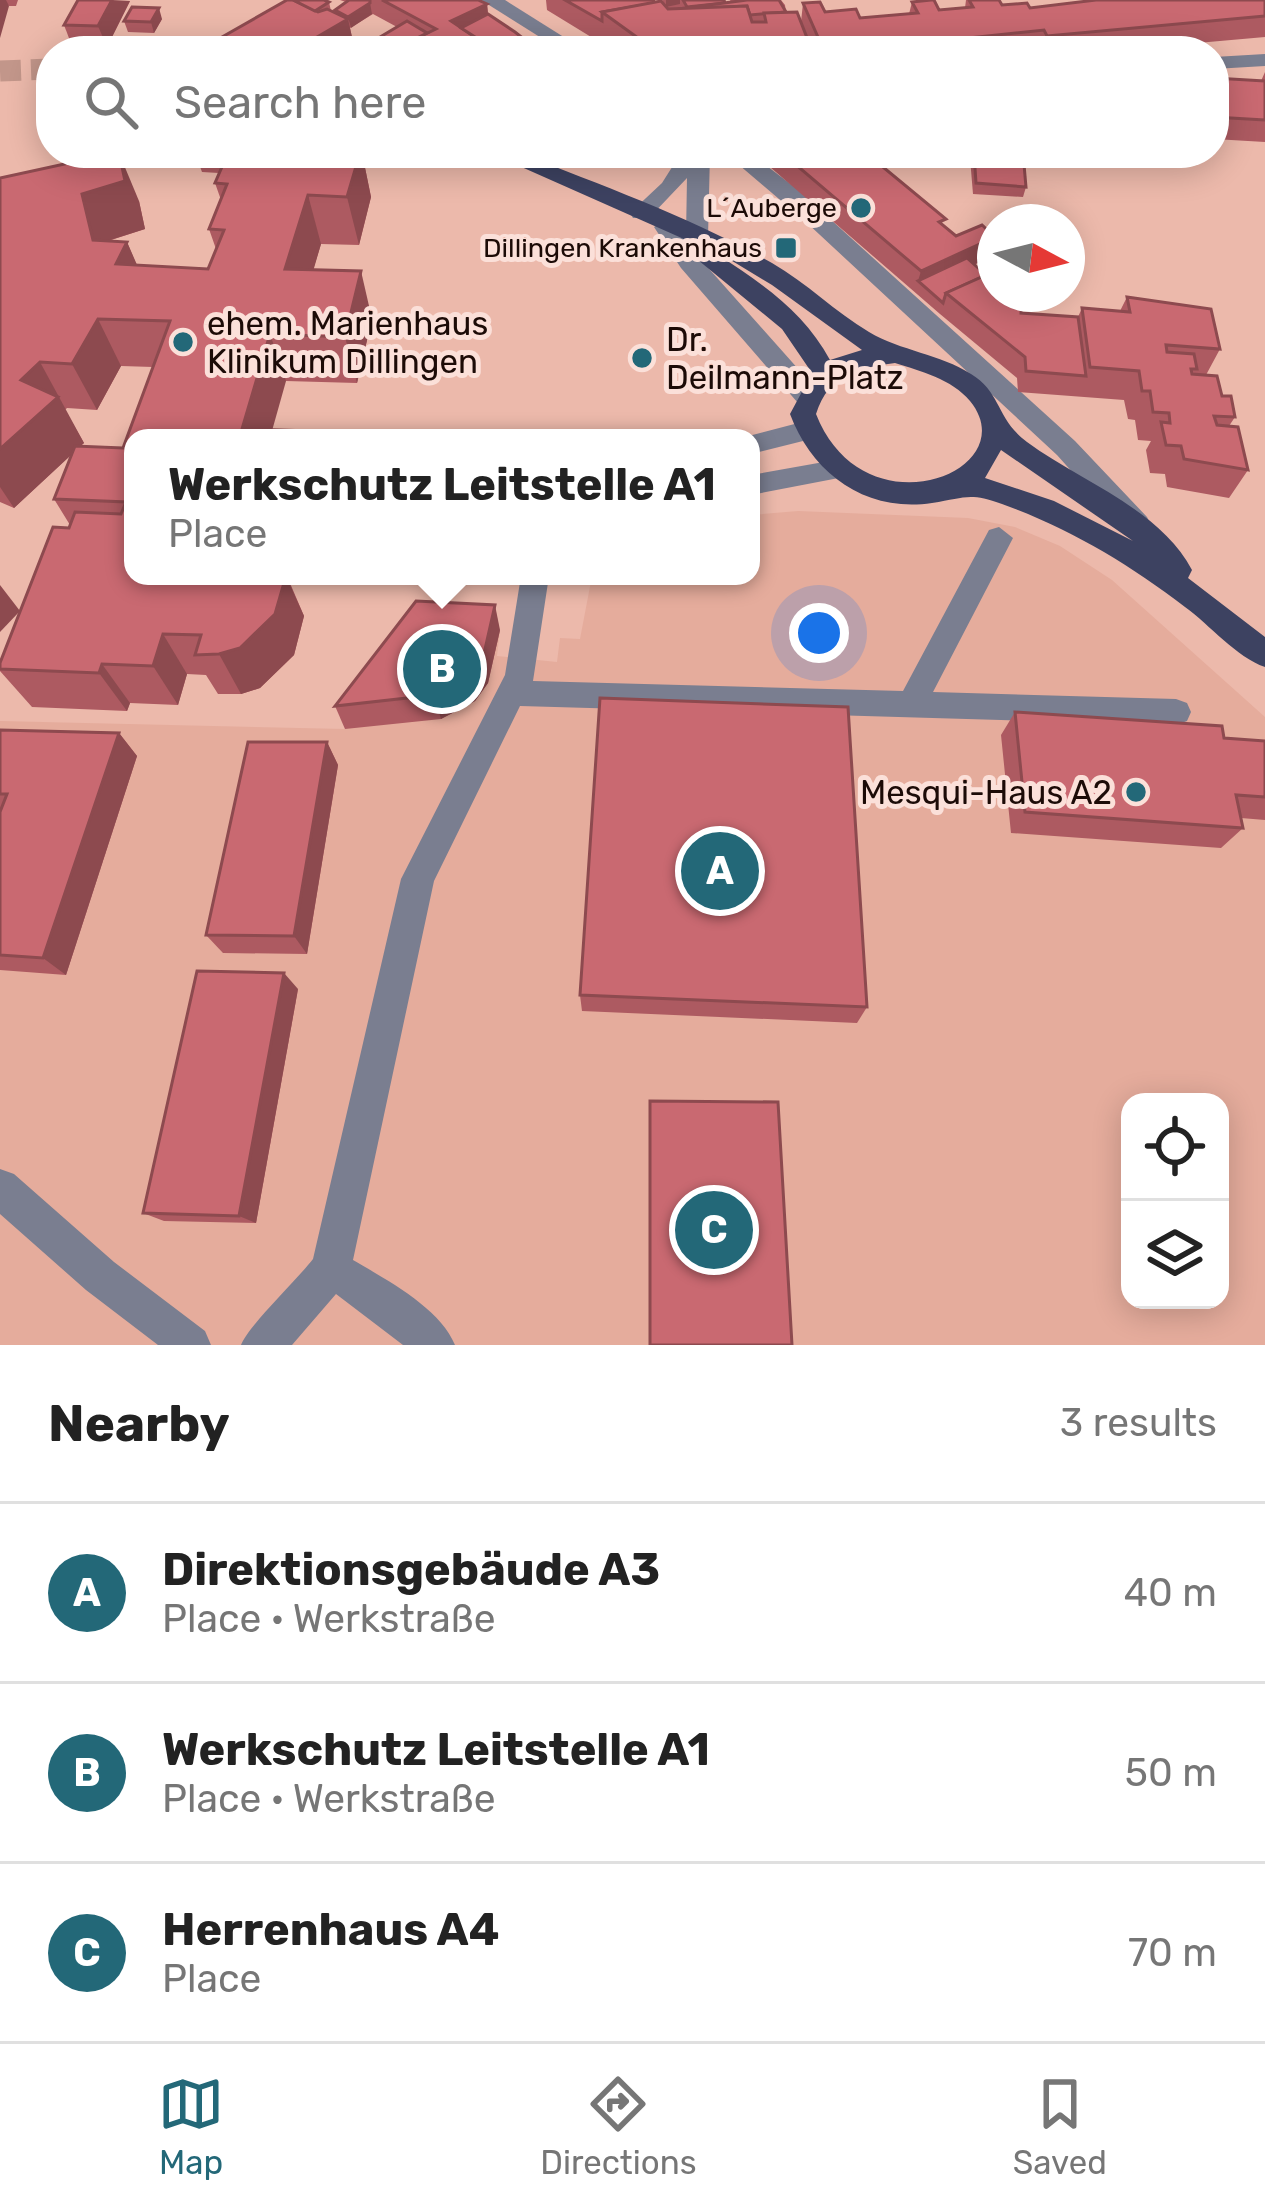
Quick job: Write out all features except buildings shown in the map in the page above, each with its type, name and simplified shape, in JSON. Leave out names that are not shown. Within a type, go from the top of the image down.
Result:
[{"type":"main road","points":[[536,168],[693,241],[804,338],[825,374]]},
{"type":"main road","points":[[641,213],[693,241],[766,270],[891,355],[947,369],[970,386],[986,406],[992,428],[988,452],[960,481]]},
{"type":"main road","points":[[891,355],[854,359],[825,374],[807,396],[806,431],[816,452],[835,470],[884,491],[911,493],[960,481],[1006,492],[1062,515],[1201,599],[1265,655]]},
{"type":"main road","points":[[992,428],[1015,448],[1137,525],[1201,599]]},
{"type":"street","points":[[491,0],[551,36]]},
{"type":"street","points":[[1229,62],[1265,60]]},
{"type":"street","points":[[641,213],[685,168]]},
{"type":"street","points":[[693,241],[695,168]]},
{"type":"street","points":[[758,168],[938,335],[1054,434],[1100,478],[1137,525]]},
{"type":"street","points":[[665,227],[689,263],[807,396]]},
{"type":"street","points":[[760,442],[806,431]]},
{"type":"street","points":[[760,483],[835,470]]},
{"type":"street","points":[[910,705],[999,538]]},
{"type":"street","points":[[261,1345],[290,1320],[332,1269],[418,878],[519,677],[534,585]]},
{"type":"street","points":[[519,677],[910,705],[1176,712]]},
{"type":"street","points":[[0,1188],[100,1276],[191,1345]]},
{"type":"street","points":[[332,1269],[376,1296],[435,1345]]},
{"type":"shaded area","points":[[798,511],[968,518],[1015,527],[1060,546],[1112,580],[1265,717],[1265,1345],[0,1345],[0,721],[345,729],[423,627],[500,630],[497,656],[557,662],[560,638],[580,639],[590,585],[760,585],[760,514]]},
{"type":"tunnel","points":[[0,71],[36,70]]},
{"type":"place","name":"L´Auberge","points":[[861,208]]},
{"type":"place","name":"Dillingen Krankenhaus","points":[[786,248]]},
{"type":"place","name":"ehem. Marienhaus Klinikum Dillingen","points":[[183,342]]},
{"type":"place","name":"Dr. Deilmann-Platz","points":[[642,358]]},
{"type":"place","name":"Werkschutz Leitstelle A1","points":[[442,669]]},
{"type":"place","name":"Mesqui-Haus A2","points":[[1136,792]]},
{"type":"place","name":"Direktionsgebäude A3","points":[[720,871]]},
{"type":"place","name":"Herrenhaus A4","points":[[714,1230]]}]
